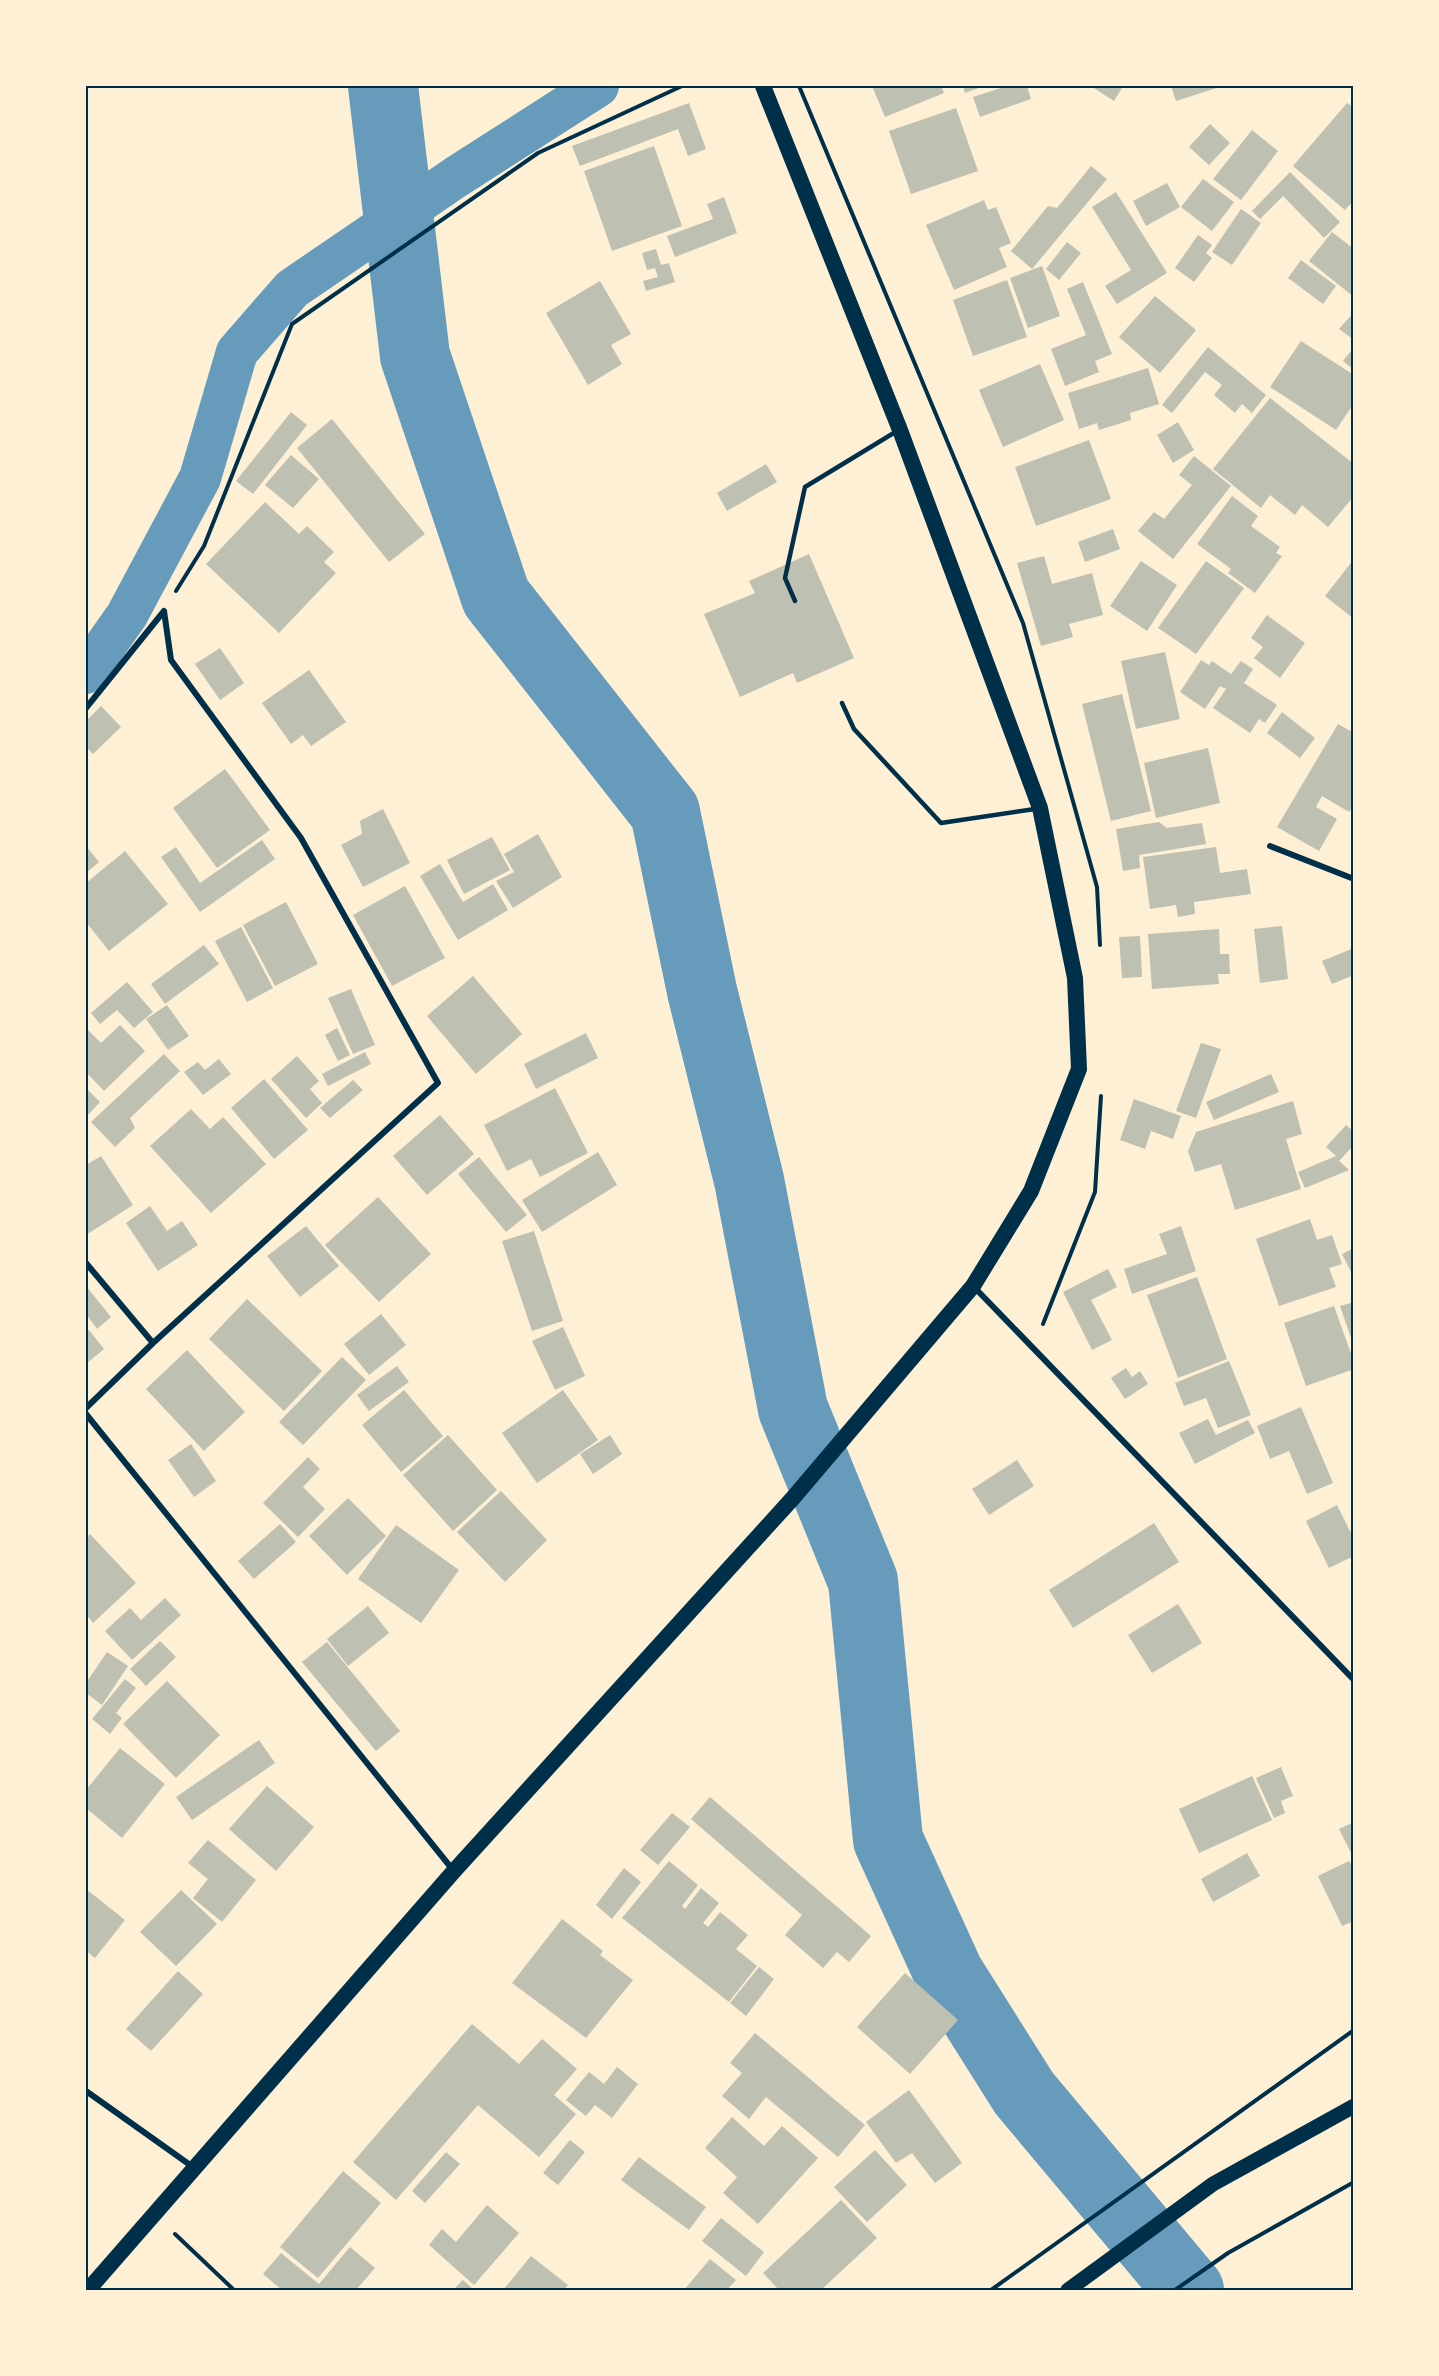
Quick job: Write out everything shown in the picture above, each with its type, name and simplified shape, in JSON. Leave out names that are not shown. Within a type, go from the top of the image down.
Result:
[{"type":"highway","points":[[88,2290],[454,1871],[793,1498],[974,1286],[1031,1191],[1079,1069],[1075,978],[1040,808],[900,430],[763,86]]},
{"type":"main road","points":[[1068,2290],[1213,2184],[1353,2106]]},
{"type":"street","points":[[86,708],[164,611]]},
{"type":"street","points":[[86,1408],[153,1343],[438,1083],[301,838],[171,660],[164,611]]},
{"type":"street","points":[[1270,846],[1353,879]]},
{"type":"street","points":[[86,1263],[153,1343]]},
{"type":"street","points":[[974,1286],[1353,1680]]},
{"type":"street","points":[[86,1414],[454,1871]]},
{"type":"street","points":[[86,2091],[194,2167]]},
{"type":"lane","points":[[795,601],[785,578],[805,487],[900,430]]},
{"type":"lane","points":[[842,703],[854,729],[941,823],[1040,808]]},
{"type":"path","points":[[164,611],[204,546],[292,324],[538,153],[682,86]]},
{"type":"path","points":[[991,2290],[1353,2030]]},
{"type":"path","points":[[1175,2290],[1228,2253],[1353,2182]]},
{"type":"path","points":[[155,2215],[234,2290]]},
{"type":"building","points":[[872,86],[941,86],[944,93],[885,117]]},
{"type":"building","points":[[963,86],[984,86],[965,93]]},
{"type":"building","points":[[1007,86],[1027,86],[1031,99],[980,117],[973,97]]},
{"type":"building","points":[[1091,86],[1123,86],[1114,101]]},
{"type":"building","points":[[1171,86],[1223,86],[1176,101]]},
{"type":"building","points":[[689,103],[706,149],[688,156],[678,129],[580,166],[572,146]]},
{"type":"building","points":[[1347,103],[1354,108],[1354,200],[1345,210],[1293,166]]},
{"type":"building","points":[[956,108],[978,171],[911,194],[889,131]]},
{"type":"building","points":[[1210,124],[1230,143],[1209,165],[1189,147]]},
{"type":"building","points":[[1252,130],[1278,151],[1241,200],[1213,179]]},
{"type":"building","points":[[654,146],[682,226],[612,251],[584,171]]},
{"type":"building","points":[[1091,166],[1107,179],[1032,269],[1011,251],[1048,206],[1057,208]]},
{"type":"building","points":[[1290,172],[1340,222],[1324,238],[1283,196],[1260,219],[1252,211]]},
{"type":"building","points":[[1203,179],[1234,202],[1212,231],[1181,207]]},
{"type":"building","points":[[1167,183],[1180,207],[1146,226],[1133,201]]},
{"type":"building","points":[[1116,192],[1167,273],[1117,304],[1105,286],[1131,270],[1092,207]]},
{"type":"building","points":[[724,197],[737,233],[675,257],[667,236],[713,219],[707,204]]},
{"type":"building","points":[[984,200],[988,210],[996,207],[1011,243],[999,248],[1007,267],[954,290],[926,225]]},
{"type":"building","points":[[1241,209],[1261,223],[1232,265],[1212,252]]},
{"type":"building","points":[[1332,232],[1354,249],[1354,297],[1309,261]]},
{"type":"building","points":[[1198,235],[1212,245],[1206,253],[1212,258],[1194,282],[1175,268]]},
{"type":"building","points":[[1067,242],[1081,253],[1059,280],[1046,269]]},
{"type":"building","points":[[656,249],[661,265],[669,263],[675,282],[646,291],[643,281],[658,277],[655,268],[647,270],[642,253]]},
{"type":"building","points":[[1301,260],[1336,286],[1323,304],[1288,278]]},
{"type":"building","points":[[1042,266],[1060,316],[1028,328],[1010,278]]},
{"type":"building","points":[[1007,280],[1027,337],[973,356],[953,300]]},
{"type":"building","points":[[600,281],[631,334],[611,345],[622,364],[588,385],[546,313]]},
{"type":"building","points":[[1083,282],[1112,354],[1095,361],[1099,372],[1065,386],[1051,349],[1086,335],[1067,289]]},
{"type":"building","points":[[1155,296],[1196,330],[1160,373],[1119,337]]},
{"type":"building","points":[[1354,312],[1354,340],[1339,329]]},
{"type":"building","points":[[1301,341],[1354,375],[1354,403],[1336,430],[1270,387]]},
{"type":"building","points":[[1208,347],[1266,395],[1252,413],[1242,404],[1235,413],[1214,395],[1222,385],[1205,372],[1172,413],[1162,405]]},
{"type":"building","points":[[1354,347],[1354,370],[1343,361]]},
{"type":"building","points":[[1040,364],[1064,420],[1003,447],[979,390]]},
{"type":"building","points":[[1148,368],[1159,404],[1130,413],[1131,420],[1099,430],[1097,423],[1079,429],[1068,393]]},
{"type":"building","points":[[1270,398],[1354,464],[1354,496],[1328,527],[1302,505],[1295,515],[1270,495],[1261,508],[1213,469]]},
{"type":"building","points":[[291,412],[307,425],[253,494],[236,481]]},
{"type":"building","points":[[332,419],[425,534],[389,562],[297,448]]},
{"type":"building","points":[[1178,422],[1194,450],[1173,463],[1157,435]]},
{"type":"building","points":[[1089,440],[1111,499],[1036,526],[1015,467]]},
{"type":"building","points":[[291,455],[319,479],[293,508],[265,485]]},
{"type":"building","points":[[1194,456],[1231,486],[1173,559],[1138,531],[1154,512],[1164,519],[1192,485],[1179,475]]},
{"type":"building","points":[[766,464],[777,482],[727,511],[717,493]]},
{"type":"building","points":[[1232,496],[1258,516],[1251,526],[1280,547],[1276,553],[1282,556],[1255,593],[1228,573],[1231,569],[1197,544]]},
{"type":"building","points":[[265,502],[299,534],[307,526],[334,552],[324,562],[336,573],[279,633],[206,564]]},
{"type":"building","points":[[1113,529],[1120,549],[1085,562],[1078,542]]},
{"type":"building","points":[[809,554],[854,658],[797,683],[793,673],[740,697],[704,614],[755,593],[749,581]]},
{"type":"building","points":[[1044,556],[1052,584],[1092,573],[1103,615],[1069,624],[1073,637],[1041,646],[1017,563]]},
{"type":"building","points":[[1354,559],[1354,619],[1325,596]]},
{"type":"building","points":[[1141,561],[1177,585],[1147,631],[1110,606]]},
{"type":"building","points":[[1206,561],[1244,588],[1196,654],[1158,628]]},
{"type":"building","points":[[1267,615],[1305,643],[1280,678],[1254,658],[1263,647],[1251,638]]},
{"type":"building","points":[[220,648],[244,683],[220,700],[195,664]]},
{"type":"building","points":[[1165,652],[1180,719],[1136,729],[1121,661]]},
{"type":"building","points":[[1201,660],[1209,665],[1212,661],[1231,674],[1241,661],[1253,669],[1244,683],[1277,705],[1265,723],[1259,719],[1250,733],[1213,708],[1226,689],[1220,686],[1205,709],[1180,692]]},
{"type":"building","points":[[309,670],[346,722],[311,746],[303,735],[291,744],[262,703]]},
{"type":"building","points":[[1122,694],[1151,811],[1111,821],[1082,704]]},
{"type":"building","points":[[101,706],[121,727],[93,754],[86,747],[86,721]]},
{"type":"building","points":[[1282,712],[1315,738],[1300,758],[1267,733]]},
{"type":"building","points":[[1338,724],[1354,733],[1354,804],[1349,812],[1322,796],[1316,807],[1337,819],[1319,851],[1277,827]]},
{"type":"building","points":[[1208,748],[1220,803],[1156,818],[1144,763]]},
{"type":"building","points":[[225,769],[270,830],[217,868],[173,808]]},
{"type":"building","points":[[383,809],[410,863],[363,887],[341,845],[362,834],[360,821]]},
{"type":"building","points":[[1159,822],[1167,828],[1202,823],[1206,844],[1139,855],[1140,868],[1123,871],[1116,829]]},
{"type":"building","points":[[538,834],[562,877],[513,908],[496,881],[514,872],[504,854]]},
{"type":"building","points":[[492,837],[510,870],[464,894],[447,860]]},
{"type":"building","points":[[262,840],[275,859],[200,912],[161,857],[176,847],[200,883]]},
{"type":"building","points":[[86,846],[99,862],[86,873]]},
{"type":"building","points":[[1216,847],[1220,873],[1247,869],[1251,894],[1194,902],[1195,914],[1178,917],[1176,905],[1150,909],[1143,857]]},
{"type":"building","points":[[125,851],[168,904],[109,951],[86,922],[86,883]]},
{"type":"building","points":[[440,864],[463,902],[493,884],[508,910],[458,940],[420,876]]},
{"type":"building","points":[[405,886],[445,958],[392,986],[353,915]]},
{"type":"building","points":[[286,902],[318,964],[275,986],[243,925]]},
{"type":"building","points":[[1282,926],[1288,979],[1260,983],[1254,929]]},
{"type":"building","points":[[241,927],[273,988],[247,1002],[215,941]]},
{"type":"building","points":[[1219,929],[1220,954],[1229,954],[1230,974],[1218,974],[1219,984],[1152,989],[1148,934]]},
{"type":"building","points":[[1140,936],[1142,977],[1122,978],[1119,937]]},
{"type":"building","points":[[204,945],[219,964],[165,1004],[151,984]]},
{"type":"building","points":[[1354,948],[1354,975],[1332,984],[1322,961]]},
{"type":"building","points":[[473,976],[522,1034],[476,1074],[427,1016]]},
{"type":"building","points":[[127,982],[153,1012],[134,1028],[117,1010],[100,1024],[91,1013]]},
{"type":"building","points":[[351,989],[375,1045],[353,1054],[328,998]]},
{"type":"building","points":[[167,1005],[189,1036],[168,1050],[146,1019]]},
{"type":"building","points":[[120,1025],[145,1051],[104,1091],[86,1072],[86,1028],[101,1043]]},
{"type":"building","points":[[337,1028],[350,1055],[338,1061],[325,1035]]},
{"type":"building","points":[[586,1033],[598,1058],[536,1089],[524,1064]]},
{"type":"building","points":[[1201,1043],[1221,1049],[1196,1118],[1176,1111]]},
{"type":"building","points":[[365,1052],[371,1064],[328,1086],[322,1074]]},
{"type":"building","points":[[164,1054],[180,1071],[130,1118],[135,1128],[115,1147],[91,1122]]},
{"type":"building","points":[[297,1056],[319,1081],[310,1089],[322,1103],[306,1118],[271,1079]]},
{"type":"building","points":[[219,1059],[231,1074],[203,1095],[184,1072],[198,1062],[205,1070]]},
{"type":"building","points":[[1271,1074],[1279,1092],[1214,1120],[1206,1102]]},
{"type":"building","points":[[264,1079],[308,1130],[274,1159],[231,1108]]},
{"type":"building","points":[[353,1080],[363,1090],[330,1118],[320,1108]]},
{"type":"building","points":[[86,1088],[100,1102],[86,1117]]},
{"type":"building","points":[[555,1088],[588,1153],[540,1177],[531,1159],[507,1171],[484,1125]]},
{"type":"building","points":[[1134,1099],[1181,1116],[1173,1139],[1151,1131],[1145,1149],[1120,1140]]},
{"type":"building","points":[[1293,1101],[1302,1134],[1286,1139],[1301,1189],[1235,1210],[1221,1164],[1195,1172],[1188,1151],[1196,1132]]},
{"type":"building","points":[[191,1109],[210,1129],[223,1117],[266,1164],[211,1213],[150,1146]]},
{"type":"building","points":[[440,1115],[474,1154],[427,1195],[393,1156]]},
{"type":"building","points":[[1346,1125],[1354,1132],[1354,1145],[1339,1161],[1349,1170],[1305,1188],[1298,1172],[1336,1156],[1326,1147]]},
{"type":"building","points":[[598,1152],[617,1185],[542,1232],[522,1200]]},
{"type":"building","points":[[101,1156],[133,1205],[86,1235],[86,1165]]},
{"type":"building","points":[[479,1157],[527,1215],[506,1232],[458,1174]]},
{"type":"building","points":[[378,1197],[431,1254],[379,1302],[325,1245]]},
{"type":"building","points":[[150,1206],[167,1231],[182,1221],[198,1245],[158,1271],[126,1223]]},
{"type":"building","points":[[1310,1219],[1317,1240],[1332,1235],[1342,1264],[1329,1268],[1336,1287],[1279,1306],[1256,1239]]},
{"type":"building","points":[[306,1226],[339,1266],[300,1297],[267,1256]]},
{"type":"building","points":[[1181,1226],[1196,1271],[1132,1294],[1124,1269],[1167,1254],[1159,1234]]},
{"type":"building","points":[[534,1231],[563,1321],[532,1331],[502,1241]]},
{"type":"building","points":[[1354,1248],[1354,1278],[1342,1254]]},
{"type":"building","points":[[1108,1269],[1117,1287],[1091,1300],[1112,1340],[1092,1350],[1063,1292]]},
{"type":"building","points":[[1197,1277],[1227,1359],[1178,1378],[1147,1295]]},
{"type":"building","points":[[86,1286],[111,1317],[97,1329],[86,1314]]},
{"type":"building","points":[[247,1299],[322,1371],[284,1411],[209,1339]]},
{"type":"building","points":[[1354,1302],[1354,1344],[1353,1344],[1340,1306]]},
{"type":"building","points":[[1334,1306],[1354,1362],[1354,1369],[1306,1386],[1284,1323]]},
{"type":"building","points":[[381,1314],[406,1345],[369,1375],[344,1344]]},
{"type":"building","points":[[563,1327],[585,1376],[555,1390],[532,1341]]},
{"type":"building","points":[[89,1330],[104,1349],[86,1364],[86,1332]]},
{"type":"building","points":[[187,1350],[245,1412],[204,1451],[146,1389]]},
{"type":"building","points":[[342,1357],[366,1380],[303,1445],[279,1422]]},
{"type":"building","points":[[1229,1361],[1251,1415],[1218,1428],[1206,1398],[1184,1406],[1175,1383]]},
{"type":"building","points":[[397,1366],[409,1382],[369,1411],[357,1395]]},
{"type":"building","points":[[1126,1368],[1132,1377],[1140,1371],[1148,1384],[1125,1399],[1111,1378]]},
{"type":"building","points":[[404,1390],[443,1436],[401,1472],[362,1425]]},
{"type":"building","points":[[563,1390],[598,1440],[537,1483],[502,1433]]},
{"type":"building","points":[[1301,1407],[1333,1483],[1307,1494],[1289,1451],[1270,1459],[1257,1426]]},
{"type":"building","points":[[1208,1419],[1216,1435],[1248,1420],[1255,1433],[1195,1464],[1179,1433]]},
{"type":"building","points":[[448,1435],[497,1490],[453,1531],[403,1475]]},
{"type":"building","points":[[610,1435],[622,1454],[593,1474],[580,1454]]},
{"type":"building","points":[[191,1444],[216,1481],[194,1497],[168,1460]]},
{"type":"building","points":[[308,1457],[320,1469],[303,1487],[325,1509],[298,1537],[263,1503]]},
{"type":"building","points":[[1017,1460],[1034,1486],[989,1515],[972,1489]]},
{"type":"building","points":[[501,1491],[547,1540],[505,1582],[457,1532]]},
{"type":"building","points":[[348,1498],[386,1536],[347,1575],[309,1536]]},
{"type":"building","points":[[1337,1505],[1354,1539],[1354,1556],[1329,1568],[1306,1521]]},
{"type":"building","points":[[1154,1523],[1179,1562],[1073,1628],[1049,1590]]},
{"type":"building","points":[[280,1524],[296,1542],[254,1579],[238,1561]]},
{"type":"building","points":[[396,1525],[459,1570],[421,1623],[358,1579]]},
{"type":"building","points":[[90,1534],[136,1583],[93,1623],[86,1614],[86,1538]]},
{"type":"building","points":[[165,1598],[181,1615],[132,1660],[105,1631],[130,1608],[141,1620]]},
{"type":"building","points":[[1178,1604],[1202,1643],[1152,1673],[1128,1635]]},
{"type":"building","points":[[368,1606],[389,1633],[348,1666],[327,1639]]},
{"type":"building","points":[[160,1641],[176,1657],[146,1686],[130,1669]]},
{"type":"building","points":[[327,1642],[400,1731],[376,1751],[302,1662]]},
{"type":"building","points":[[107,1652],[128,1666],[102,1705],[86,1693],[86,1683]]},
{"type":"building","points":[[125,1679],[136,1688],[116,1713],[122,1718],[110,1734],[92,1719]]},
{"type":"building","points":[[167,1681],[220,1735],[176,1778],[123,1724]]},
{"type":"building","points":[[259,1740],[275,1763],[192,1820],[176,1797]]},
{"type":"building","points":[[120,1748],[165,1784],[122,1838],[86,1808],[86,1790]]},
{"type":"building","points":[[1281,1767],[1293,1796],[1281,1801],[1285,1813],[1274,1818],[1256,1778]]},
{"type":"building","points":[[1252,1776],[1272,1820],[1199,1853],[1179,1809]]},
{"type":"building","points":[[267,1786],[314,1827],[276,1871],[229,1829]]},
{"type":"building","points":[[710,1797],[871,1936],[849,1962],[837,1952],[823,1968],[785,1935],[802,1915],[691,1819]]},
{"type":"building","points":[[672,1813],[690,1827],[658,1865],[640,1850]]},
{"type":"building","points":[[1354,1822],[1354,1859],[1339,1829]]},
{"type":"building","points":[[208,1840],[256,1880],[222,1922],[193,1898],[208,1879],[188,1863]]},
{"type":"building","points":[[1247,1853],[1260,1876],[1213,1902],[1201,1879]]},
{"type":"building","points":[[669,1861],[698,1885],[682,1906],[685,1909],[701,1888],[719,1903],[703,1923],[708,1927],[720,1912],[748,1935],[736,1949],[757,1966],[729,2002],[622,1918]]},
{"type":"building","points":[[1349,1861],[1354,1870],[1354,1921],[1342,1926],[1318,1876]]},
{"type":"building","points":[[624,1868],[641,1882],[612,1919],[596,1905]]},
{"type":"building","points":[[86,1889],[125,1920],[95,1958],[86,1951]]},
{"type":"building","points":[[181,1890],[217,1924],[176,1966],[140,1932]]},
{"type":"building","points":[[562,1919],[603,1951],[600,1955],[633,1980],[586,2038],[512,1983]]},
{"type":"building","points":[[759,1967],[774,1979],[746,2016],[730,2003]]},
{"type":"building","points":[[178,1971],[203,1994],[151,2051],[126,2029]]},
{"type":"building","points":[[905,1973],[958,2020],[910,2074],[857,2027]]},
{"type":"building","points":[[472,2024],[519,2064],[542,2039],[577,2069],[554,2095],[576,2114],[539,2157],[478,2105],[396,2200],[353,2162]]},
{"type":"building","points":[[755,2033],[865,2125],[838,2157],[766,2097],[749,2119],[722,2096],[742,2073],[730,2063]]},
{"type":"building","points":[[617,2067],[638,2084],[612,2118],[595,2105],[586,2116],[566,2100],[589,2072],[604,2084]]},
{"type":"building","points":[[909,2090],[962,2163],[935,2183],[912,2153],[896,2163],[866,2122]]},
{"type":"building","points":[[732,2117],[764,2146],[782,2126],[818,2158],[758,2224],[723,2193],[737,2177],[705,2148]]},
{"type":"building","points":[[570,2140],[585,2152],[558,2185],[543,2173]]},
{"type":"building","points":[[875,2150],[907,2185],[867,2222],[834,2187]]},
{"type":"building","points":[[446,2152],[460,2164],[425,2203],[412,2191]]},
{"type":"building","points":[[639,2157],[706,2207],[689,2230],[621,2180]]},
{"type":"building","points":[[343,2171],[381,2203],[318,2278],[280,2247]]},
{"type":"building","points":[[841,2200],[877,2238],[821,2290],[779,2290],[763,2273]]},
{"type":"building","points":[[487,2205],[519,2233],[474,2285],[429,2245],[442,2229],[456,2242]]},
{"type":"building","points":[[721,2218],[764,2252],[746,2276],[702,2241]]},
{"type":"building","points":[[350,2247],[375,2268],[356,2290],[282,2290],[263,2274],[281,2253],[319,2284]]},
{"type":"building","points":[[531,2256],[568,2285],[564,2290],[503,2290]]},
{"type":"building","points":[[710,2259],[736,2280],[727,2290],[684,2290]]},
{"type":"building","points":[[463,2280],[474,2290],[453,2290]]},
{"type":"waterway","points":[[383,86],[415,356],[496,597],[665,812],[702,991],[749,1180],[793,1409],[863,1581],[888,1840],[949,1974],[1024,2093],[1189,2290]]},
{"type":"waterway","points":[[86,673],[127,615],[200,478],[237,352],[292,289],[456,177],[598,86]]}]
